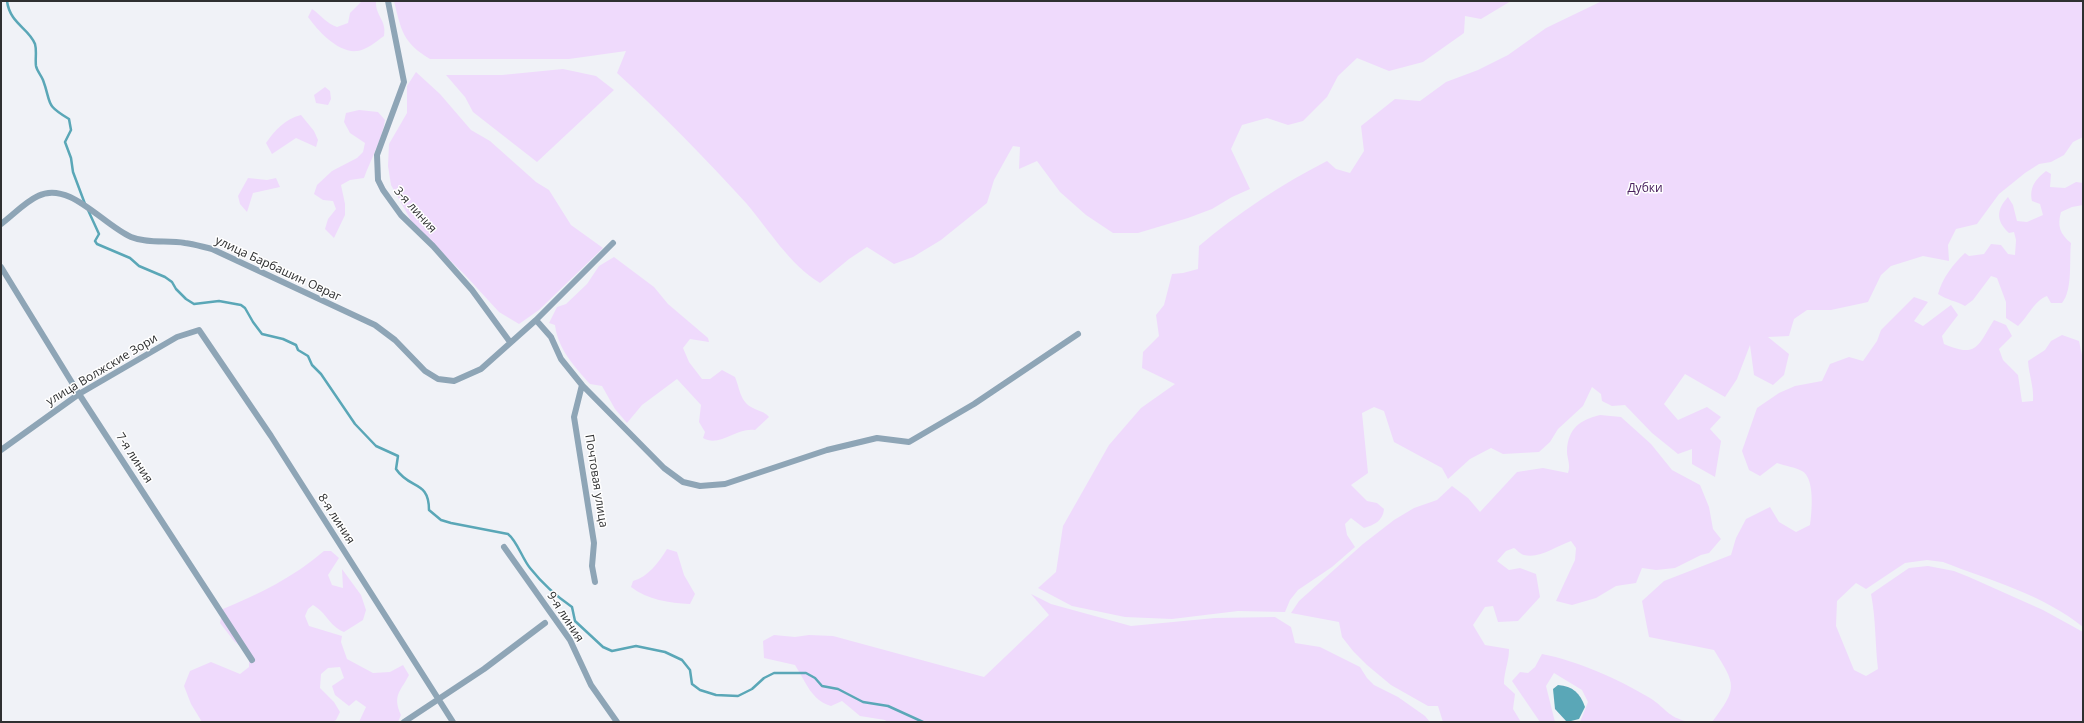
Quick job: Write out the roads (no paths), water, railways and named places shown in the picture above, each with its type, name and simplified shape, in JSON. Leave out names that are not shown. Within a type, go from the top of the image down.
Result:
[{"type":"street","name":"3-я линия","points":[[388,1],[404,82],[377,155],[378,180],[383,190],[401,215],[472,290],[510,342]]},
{"type":"street","name":"улица Барбашин Овраг","points":[[1,224],[38,196],[55,191],[76,199],[112,227],[132,238],[161,243],[184,242],[212,249],[375,325],[395,340],[425,371],[438,379],[454,381],[481,369],[536,320],[613,243]]},
{"type":"street","name":"7-я линия","points":[[1,267],[79,394],[252,660]]},
{"type":"street","points":[[536,320],[551,338],[561,359],[582,385],[664,468],[682,482],[700,486],[725,484],[827,450],[877,438],[909,442],[974,404],[1078,334]]},
{"type":"street","name":"улица Волжские Зори","points":[[1,450],[79,394],[177,337],[199,330]]},
{"type":"street","name":"8-я линия","points":[[199,330],[270,436],[453,722]]},
{"type":"street","name":"Почтовая улица","points":[[582,385],[574,417],[594,543],[592,566],[595,582]]},
{"type":"street","name":"9-я линия","points":[[504,547],[570,640],[591,685],[617,722]]},
{"type":"street","points":[[404,722],[484,669],[545,623]]},
{"type":"water","points":[[1558,685],[1572,689],[1581,698],[1585,707],[1579,719],[1567,722],[1555,709],[1553,689]]},
{"type":"waterway","points":[[7,1],[12,15],[29,34],[35,44],[37,70],[43,80],[50,103],[56,110],[69,119],[71,130],[65,142],[71,158],[73,172],[85,204]]},
{"type":"waterway","points":[[88,210],[99,234],[95,241],[97,244],[130,258],[139,266],[165,277],[172,282],[176,289],[186,299],[194,304],[219,301],[241,305],[245,308],[262,334],[283,339],[296,345],[298,350],[308,356],[312,365],[321,374],[355,424],[376,446],[398,456],[396,469],[401,476],[422,489],[426,494],[429,510],[441,520],[508,534],[535,574],[560,598],[572,607],[575,621],[603,647],[612,651],[636,646],[665,652],[682,660],[690,670],[692,684],[700,690],[716,695],[738,696],[752,689],[764,678],[774,673],[806,673],[815,678],[822,686],[838,689],[863,702],[888,706],[923,722]]},
{"type":"park label","name":"Дубки","points":[[1645,189]]}]
